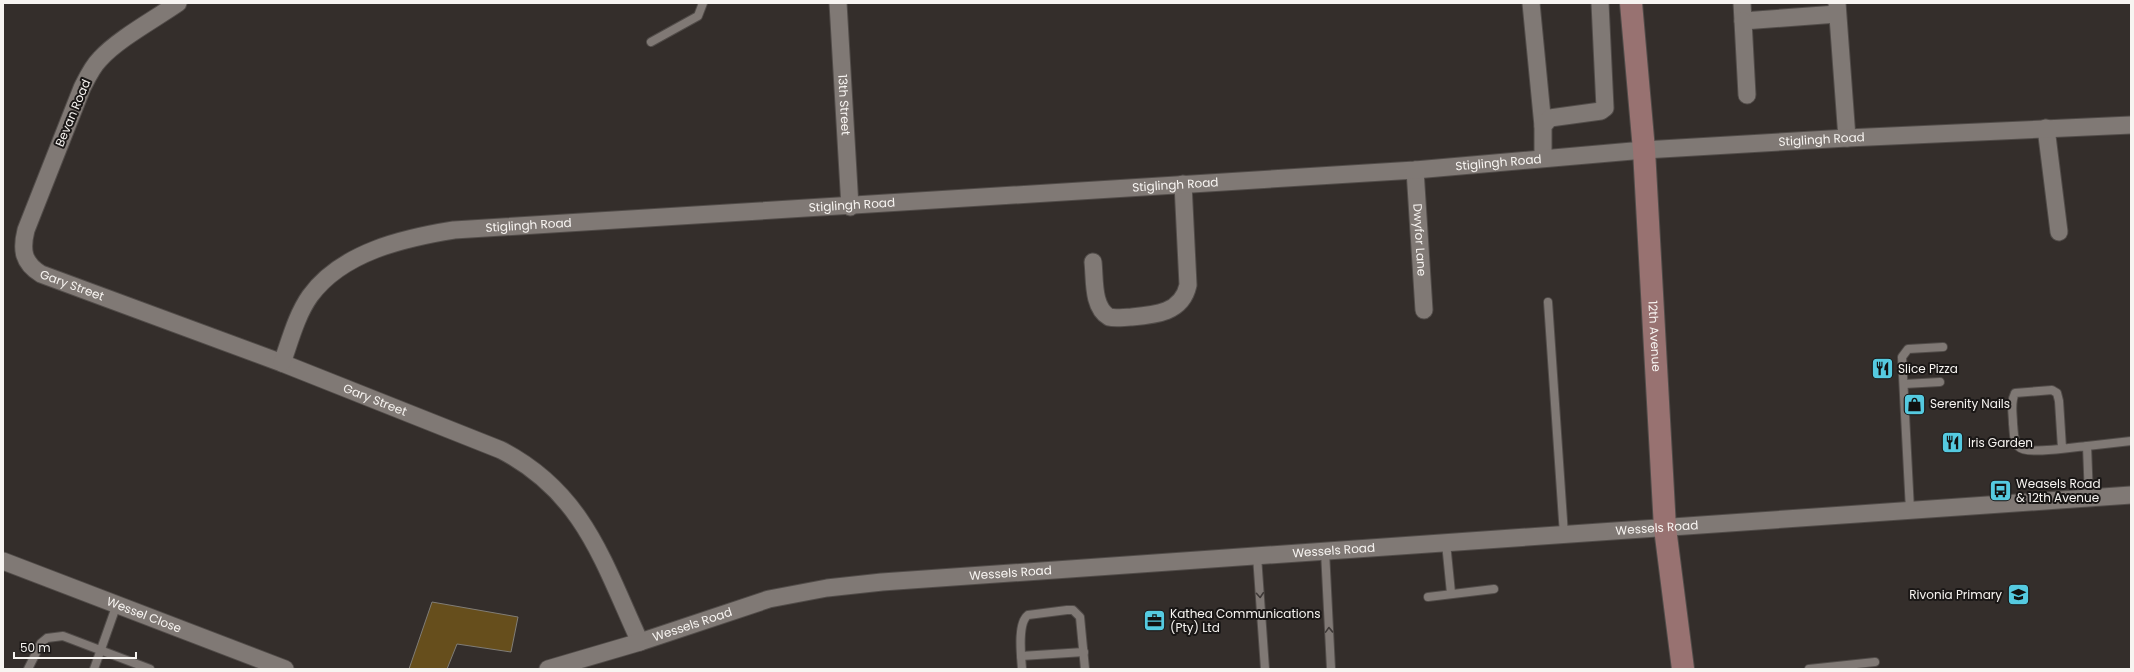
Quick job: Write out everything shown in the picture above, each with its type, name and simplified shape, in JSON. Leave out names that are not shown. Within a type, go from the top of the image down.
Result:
[{"type":"main road","name":"12th Avenue","points":[[1631,3],[1644,150],[1665,528],[1683,669]]},
{"type":"street","name":"Bevan Road","points":[[25,261],[23,241],[26,230],[82,88],[90,72],[100,59],[111,49],[178,3]]},
{"type":"street","name":"13th Street","points":[[838,3],[850,207]]},
{"type":"street","points":[[1531,3],[1543,126],[1543,158]]},
{"type":"street","points":[[1543,126],[1550,118],[1601,111],[1605,108],[1600,3]]},
{"type":"street","points":[[1742,3],[1747,94]]},
{"type":"street","points":[[1743,21],[1837,9],[1847,138]]},
{"type":"street","name":"Stiglingh Road","points":[[282,363],[300,313],[310,296],[324,280],[354,259],[411,238],[454,230],[850,207],[1183,184],[1416,170],[1644,150],[1847,138],[2131,125]]},
{"type":"street","points":[[2046,128],[2059,232]]},
{"type":"street","name":"Dwyfor Lane","points":[[1416,170],[1424,310]]},
{"type":"street","points":[[1093,262],[1097,300],[1103,312],[1113,318],[1156,315],[1180,302],[1185,296],[1188,285],[1183,184]]},
{"type":"street","name":"Gary Street","points":[[25,261],[32,269],[41,274],[282,363],[501,450],[532,468],[568,502],[582,522],[640,642]]},
{"type":"street","name":"Wessels Road","points":[[548,669],[640,642],[769,599],[827,588],[889,582],[2131,495]]},
{"type":"street","name":"Wessel Close","points":[[3,561],[285,669]]},
{"type":"lane","points":[[651,42],[698,16],[703,3]]},
{"type":"lane","points":[[1548,302],[1564,535]]},
{"type":"lane","points":[[1910,510],[1902,357],[1904,352],[1908,349],[1943,347]]},
{"type":"lane","points":[[1904,384],[1940,382]]},
{"type":"lane","points":[[2062,448],[2059,401],[2056,392],[2052,390],[2015,393],[2012,400],[2014,441],[2019,448],[2025,451],[2087,446],[2131,441]]},
{"type":"lane","points":[[2087,446],[2089,498]]},
{"type":"lane","points":[[1446,543],[1451,593]]},
{"type":"lane","points":[[1325,551],[1331,669]]},
{"type":"lane","points":[[1257,556],[1265,669]]},
{"type":"lane","points":[[1428,597],[1451,593],[1494,589]]},
{"type":"lane","points":[[94,669],[117,604]]},
{"type":"lane","points":[[1022,669],[1022,622],[1025,617],[1028,615],[1067,610],[1073,610],[1080,617],[1085,669]]},
{"type":"lane","points":[[28,669],[40,643],[47,638],[63,636],[150,669]]},
{"type":"lane","points":[[1021,656],[1084,652]]},
{"type":"lane","points":[[1809,669],[1875,662]]},
{"type":"building","points":[[432,602],[518,617],[511,652],[457,644],[447,669],[409,669]]},
{"type":"place","name":"Slice Pizza","points":[[1882,369]]},
{"type":"place","name":"Serenity Nails","points":[[1914,404]]},
{"type":"place","name":"Iris Garden","points":[[1952,443]]},
{"type":"place","name":"Weasels Road & 12th Avenue","points":[[2001,491]]},
{"type":"place","name":"Rivonia Primary","points":[[2018,595]]},
{"type":"place","name":"Kathea Communications (Pty) Ltd","points":[[1155,621]]}]
